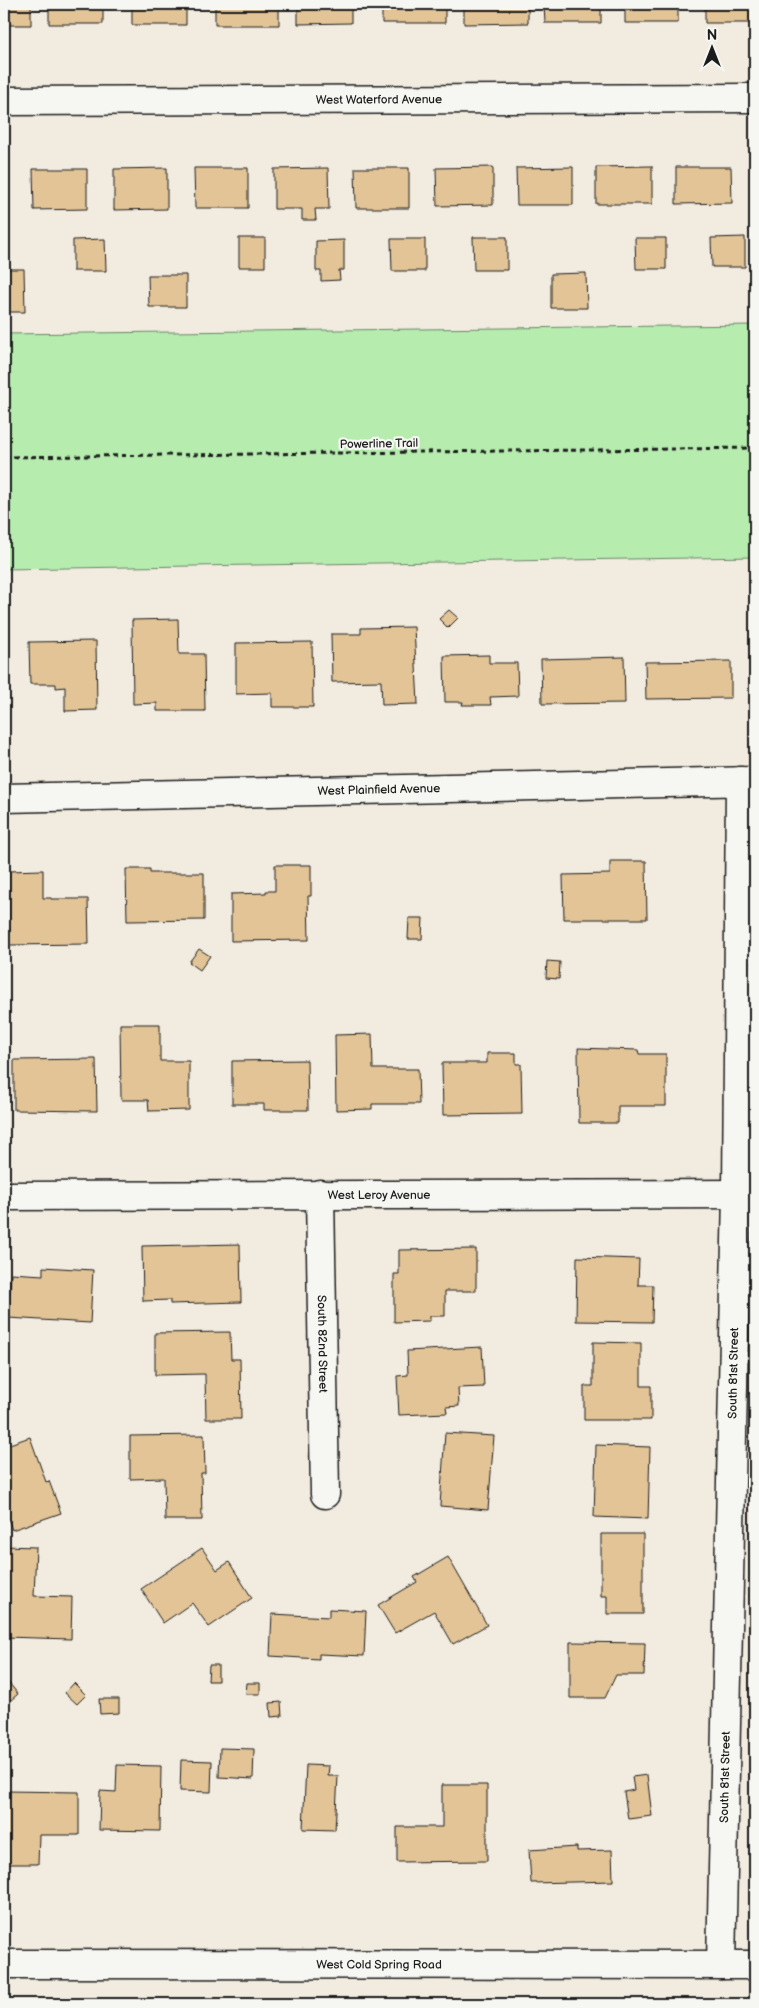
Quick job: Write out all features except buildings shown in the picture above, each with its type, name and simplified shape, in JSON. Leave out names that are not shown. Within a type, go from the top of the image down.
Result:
[{"type":"street","name":"West Waterford Avenue","points":[[4,101],[755,98]]},
{"type":"street","name":"West Plainfield Avenue","points":[[4,798],[747,781]]},
{"type":"street","name":"South 81st Street","points":[[721,1965],[746,1194],[747,781]]},
{"type":"street","name":"South 82nd Street","points":[[320,1194],[325,1494]]},
{"type":"street","name":"West Leroy Avenue","points":[[4,1196],[746,1194]]},
{"type":"street","name":"West Cold Spring Road","points":[[4,1964],[755,1965]]},
{"type":"path","name":"Powerline Trail","points":[[4,457],[755,448]]},
{"type":"green space","points":[[755,325],[755,557],[4,569],[4,334]]}]
